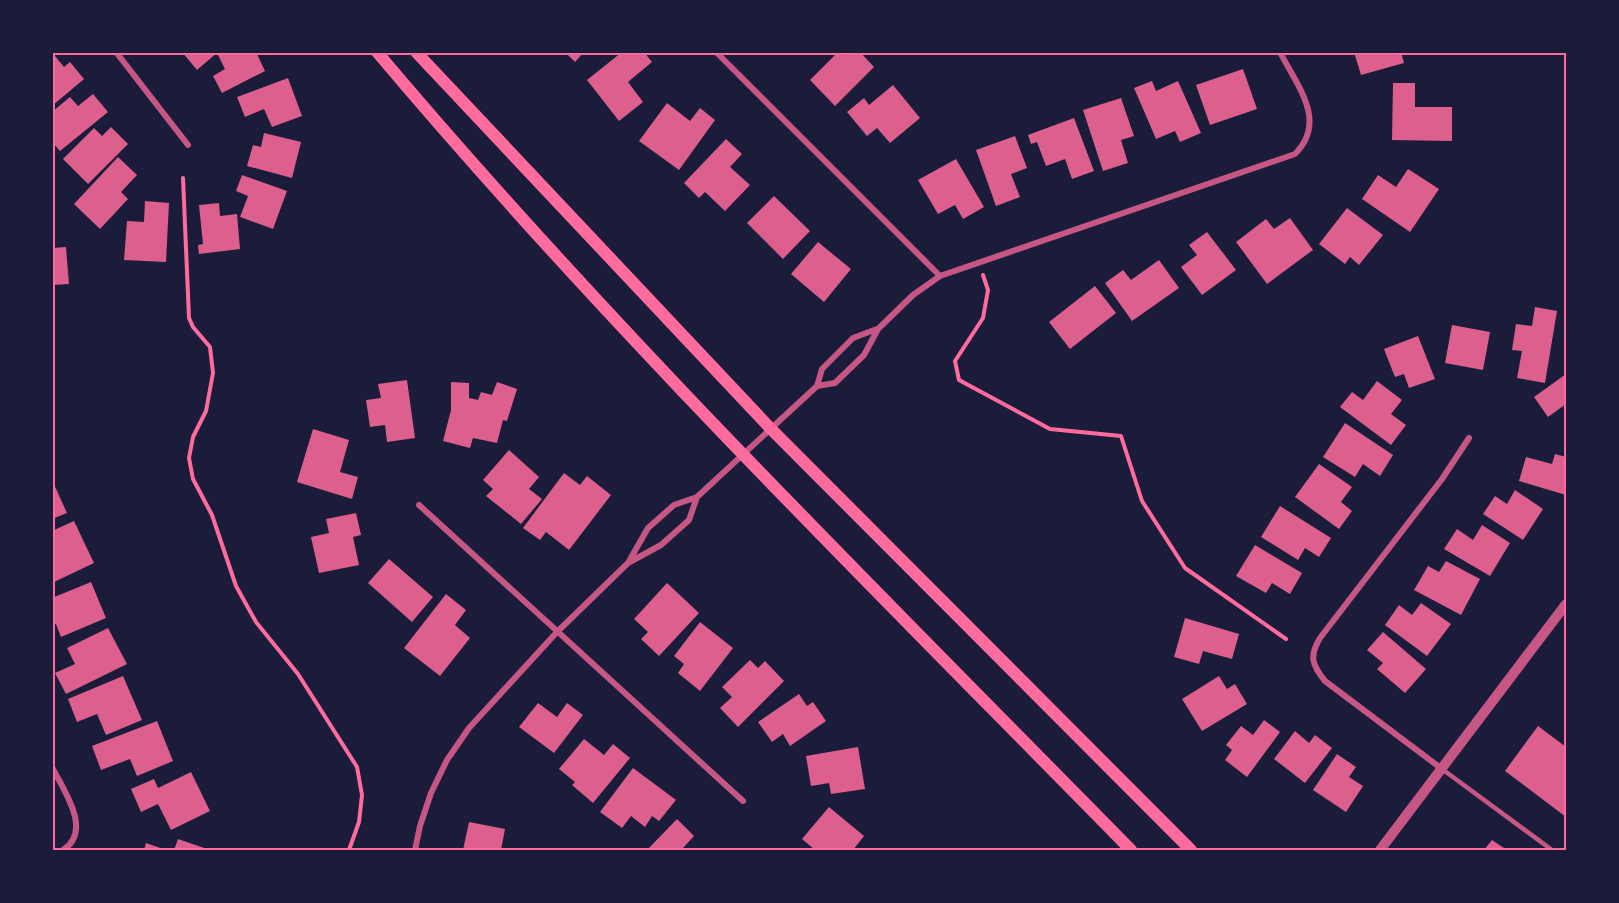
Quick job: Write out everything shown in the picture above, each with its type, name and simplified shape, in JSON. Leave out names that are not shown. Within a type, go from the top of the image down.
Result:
[{"type":"main road","points":[[376,52],[530,229],[742,454],[1131,850]]},
{"type":"main road","points":[[416,52],[771,429],[1191,850]]},
{"type":"street","points":[[116,52],[188,145]]},
{"type":"street","points":[[716,52],[940,276]]},
{"type":"street","points":[[817,386],[835,383],[864,355],[878,329],[913,295],[940,276],[1295,154],[1308,138],[1310,119],[1307,106],[1280,52]]},
{"type":"street","points":[[628,563],[648,528],[674,505],[697,497],[771,429],[817,386],[822,369],[854,338],[878,329]]},
{"type":"street","points":[[1442,769],[1325,681],[1315,666],[1312,652],[1320,638],[1442,479],[1469,438]]},
{"type":"street","points":[[415,850],[431,793],[457,744],[479,715],[557,632],[628,563],[661,545],[689,520],[697,497]]},
{"type":"street","points":[[419,505],[743,801]]},
{"type":"street","points":[[1380,850],[1566,604]]},
{"type":"street","points":[[52,767],[77,824],[71,842],[63,850]]},
{"type":"lane","points":[[1442,769],[1552,850]]},
{"type":"path","points":[[183,178],[187,306],[193,327],[210,347],[213,373],[206,411],[193,437],[189,458],[193,479],[212,515],[236,586],[256,622],[298,674],[357,766],[362,795],[359,822],[349,850]]},
{"type":"path","points":[[978,263],[988,290],[983,318],[955,361],[959,381],[1050,429],[1121,436],[1142,501],[1185,568],[1286,639]]},
{"type":"building","points":[[182,52],[218,52],[197,70]]},
{"type":"building","points":[[224,52],[256,52],[265,71],[222,93],[213,76],[225,69],[218,55]]},
{"type":"building","points":[[565,52],[584,52],[575,62]]},
{"type":"building","points":[[622,52],[644,52],[652,62],[628,82],[643,102],[619,121],[587,80]]},
{"type":"building","points":[[838,52],[860,52],[874,67],[835,106],[810,80]]},
{"type":"building","points":[[1354,52],[1401,52],[1404,63],[1361,75]]},
{"type":"building","points":[[55,56],[64,67],[70,62],[84,79],[52,106],[52,58]]},
{"type":"building","points":[[1243,69],[1257,109],[1210,125],[1196,85]]},
{"type":"building","points":[[288,78],[302,116],[272,127],[264,109],[245,117],[237,97]]},
{"type":"building","points":[[1152,81],[1156,91],[1178,81],[1201,133],[1180,142],[1175,131],[1156,139],[1134,88]]},
{"type":"building","points":[[1393,83],[1415,83],[1415,107],[1452,107],[1452,141],[1392,140]]},
{"type":"building","points":[[893,85],[920,118],[890,143],[877,128],[867,136],[847,112],[864,98],[869,105]]},
{"type":"building","points":[[93,94],[108,112],[60,151],[52,142],[52,112],[70,97],[78,106]]},
{"type":"building","points":[[1121,98],[1134,136],[1121,140],[1128,163],[1103,171],[1083,110]]},
{"type":"building","points":[[667,103],[690,121],[700,108],[715,120],[679,170],[639,141]]},
{"type":"building","points":[[1074,118],[1094,171],[1072,179],[1065,159],[1046,166],[1037,142],[1031,144],[1028,135]]},
{"type":"building","points":[[111,127],[128,144],[88,184],[63,159],[94,128],[102,136]]},
{"type":"building","points":[[264,133],[301,142],[292,178],[247,166],[253,145],[261,147]]},
{"type":"building","points":[[1015,136],[1027,168],[1011,174],[1020,197],[996,206],[976,150]]},
{"type":"building","points":[[726,139],[742,154],[730,167],[750,185],[725,211],[705,192],[699,198],[684,183]]},
{"type":"building","points":[[118,157],[137,175],[121,192],[128,199],[100,229],[74,204]]},
{"type":"building","points":[[956,159],[984,207],[963,219],[955,205],[938,214],[918,180]]},
{"type":"building","points":[[1408,169],[1439,189],[1410,232],[1362,199],[1378,175],[1396,187]]},
{"type":"building","points":[[242,175],[287,191],[273,229],[240,217],[248,196],[236,191]]},
{"type":"building","points":[[774,196],[810,231],[783,259],[747,223]]},
{"type":"building","points":[[145,201],[169,203],[166,262],[124,260],[127,221],[144,222]]},
{"type":"building","points":[[219,203],[220,216],[237,214],[240,249],[199,254],[198,245],[203,244],[199,205]]},
{"type":"building","points":[[1347,208],[1383,235],[1359,265],[1350,257],[1345,264],[1319,244]]},
{"type":"building","points":[[1290,218],[1313,250],[1267,284],[1236,242],[1266,219],[1274,229]]},
{"type":"building","points":[[1207,232],[1236,270],[1202,295],[1181,267],[1197,255],[1189,245]]},
{"type":"building","points":[[818,242],[851,269],[824,302],[791,274]]},
{"type":"building","points":[[66,247],[69,284],[52,285],[52,248]]},
{"type":"building","points":[[1159,260],[1179,288],[1132,321],[1105,283],[1123,270],[1131,280]]},
{"type":"building","points":[[1095,286],[1116,313],[1070,349],[1049,322]]},
{"type":"building","points":[[1535,307],[1557,311],[1545,383],[1517,378],[1522,351],[1512,350],[1516,324],[1532,326]]},
{"type":"building","points":[[1452,325],[1490,332],[1483,370],[1445,363]]},
{"type":"building","points":[[1418,336],[1435,379],[1409,388],[1404,374],[1395,377],[1384,349]]},
{"type":"building","points":[[1566,374],[1566,404],[1548,417],[1534,397]]},
{"type":"building","points":[[407,380],[415,438],[387,442],[385,425],[370,427],[366,400],[381,398],[378,384]]},
{"type":"building","points":[[1377,381],[1402,400],[1391,414],[1406,425],[1391,445],[1340,407],[1352,392],[1363,400]]},
{"type":"building","points":[[451,382],[469,383],[469,398],[478,400],[481,392],[492,395],[497,382],[517,389],[507,421],[503,420],[497,443],[473,438],[470,448],[443,441],[451,410]]},
{"type":"building","points":[[1345,423],[1393,455],[1380,476],[1363,464],[1355,477],[1323,457]]},
{"type":"building","points":[[313,429],[349,440],[340,472],[358,477],[352,499],[297,482]]},
{"type":"building","points":[[509,450],[539,477],[529,489],[542,499],[521,524],[486,496],[493,489],[483,480]]},
{"type":"building","points":[[1555,454],[1566,457],[1566,495],[1519,481],[1526,457],[1552,464]]},
{"type":"building","points":[[1319,464],[1352,487],[1341,502],[1352,511],[1339,529],[1295,497]]},
{"type":"building","points":[[564,473],[580,485],[587,476],[611,495],[569,550],[546,532],[540,540],[523,528]]},
{"type":"building","points":[[52,480],[67,513],[52,519]]},
{"type":"building","points":[[1515,490],[1543,509],[1523,540],[1483,514],[1495,496],[1507,504]]},
{"type":"building","points":[[1280,506],[1331,538],[1319,557],[1305,548],[1298,560],[1261,537]]},
{"type":"building","points":[[356,513],[361,535],[353,537],[359,565],[319,573],[311,537],[329,533],[326,519]]},
{"type":"building","points":[[74,521],[94,563],[52,583],[52,531]]},
{"type":"building","points":[[1482,525],[1510,543],[1490,576],[1444,549],[1457,529],[1473,540]]},
{"type":"building","points":[[1255,545],[1302,573],[1290,594],[1272,583],[1266,593],[1236,576]]},
{"type":"building","points":[[389,559],[433,597],[412,622],[368,583]]},
{"type":"building","points":[[1446,561],[1480,579],[1461,615],[1414,590],[1428,566],[1439,572]]},
{"type":"building","points":[[91,582],[106,618],[61,637],[56,624],[52,625],[52,598]]},
{"type":"building","points":[[667,583],[699,613],[659,656],[641,639],[648,632],[634,619]]},
{"type":"building","points":[[446,594],[466,610],[455,625],[470,638],[440,676],[404,648]]},
{"type":"building","points":[[1421,603],[1451,624],[1427,656],[1385,625],[1399,605],[1412,615]]},
{"type":"building","points":[[1185,618],[1239,634],[1232,659],[1203,651],[1199,664],[1174,657]]},
{"type":"building","points":[[700,622],[733,648],[700,691],[678,673],[684,664],[674,656]]},
{"type":"building","points":[[108,628],[127,664],[66,694],[55,673],[75,664],[67,648]]},
{"type":"building","points":[[1383,632],[1426,669],[1405,693],[1377,669],[1383,663],[1367,650]]},
{"type":"building","points":[[750,660],[758,668],[765,661],[784,681],[738,727],[720,708],[732,697],[722,687]]},
{"type":"building","points":[[123,676],[142,720],[106,735],[97,714],[77,722],[68,699]]},
{"type":"building","points":[[1219,676],[1227,689],[1235,684],[1247,704],[1202,731],[1182,699]]},
{"type":"building","points":[[799,694],[807,706],[813,702],[826,721],[790,746],[783,734],[772,742],[758,722]]},
{"type":"building","points":[[538,703],[557,717],[567,703],[583,715],[554,753],[519,727]]},
{"type":"building","points":[[1264,720],[1280,732],[1247,777],[1225,760],[1232,750],[1226,745],[1241,726],[1253,735]]},
{"type":"building","points":[[157,721],[173,761],[137,776],[130,759],[101,770],[92,746]]},
{"type":"building","points":[[1538,726],[1566,747],[1566,817],[1505,771]]},
{"type":"building","points":[[1295,731],[1309,743],[1315,735],[1332,748],[1305,783],[1274,759]]},
{"type":"building","points":[[584,739],[604,755],[613,744],[630,758],[593,803],[572,785],[575,782],[559,769]]},
{"type":"building","points":[[858,747],[865,789],[831,794],[829,783],[811,786],[806,756]]},
{"type":"building","points":[[1337,754],[1356,767],[1349,777],[1363,786],[1346,812],[1313,790]]},
{"type":"building","points":[[633,768],[676,800],[659,821],[652,816],[645,827],[631,816],[622,828],[600,812]]},
{"type":"building","points":[[191,772],[210,811],[171,830],[158,804],[141,812],[131,789],[154,779],[158,788]]},
{"type":"building","points":[[829,807],[864,836],[853,850],[815,850],[802,839]]},
{"type":"building","points":[[677,819],[694,836],[683,848],[686,850],[647,850]]},
{"type":"building","points":[[469,822],[505,829],[501,850],[463,850]]},
{"type":"building","points":[[178,839],[210,850],[174,850]]},
{"type":"building","points":[[1492,840],[1507,850],[1484,850]]},
{"type":"building","points":[[146,843],[166,850],[144,850]]}]
